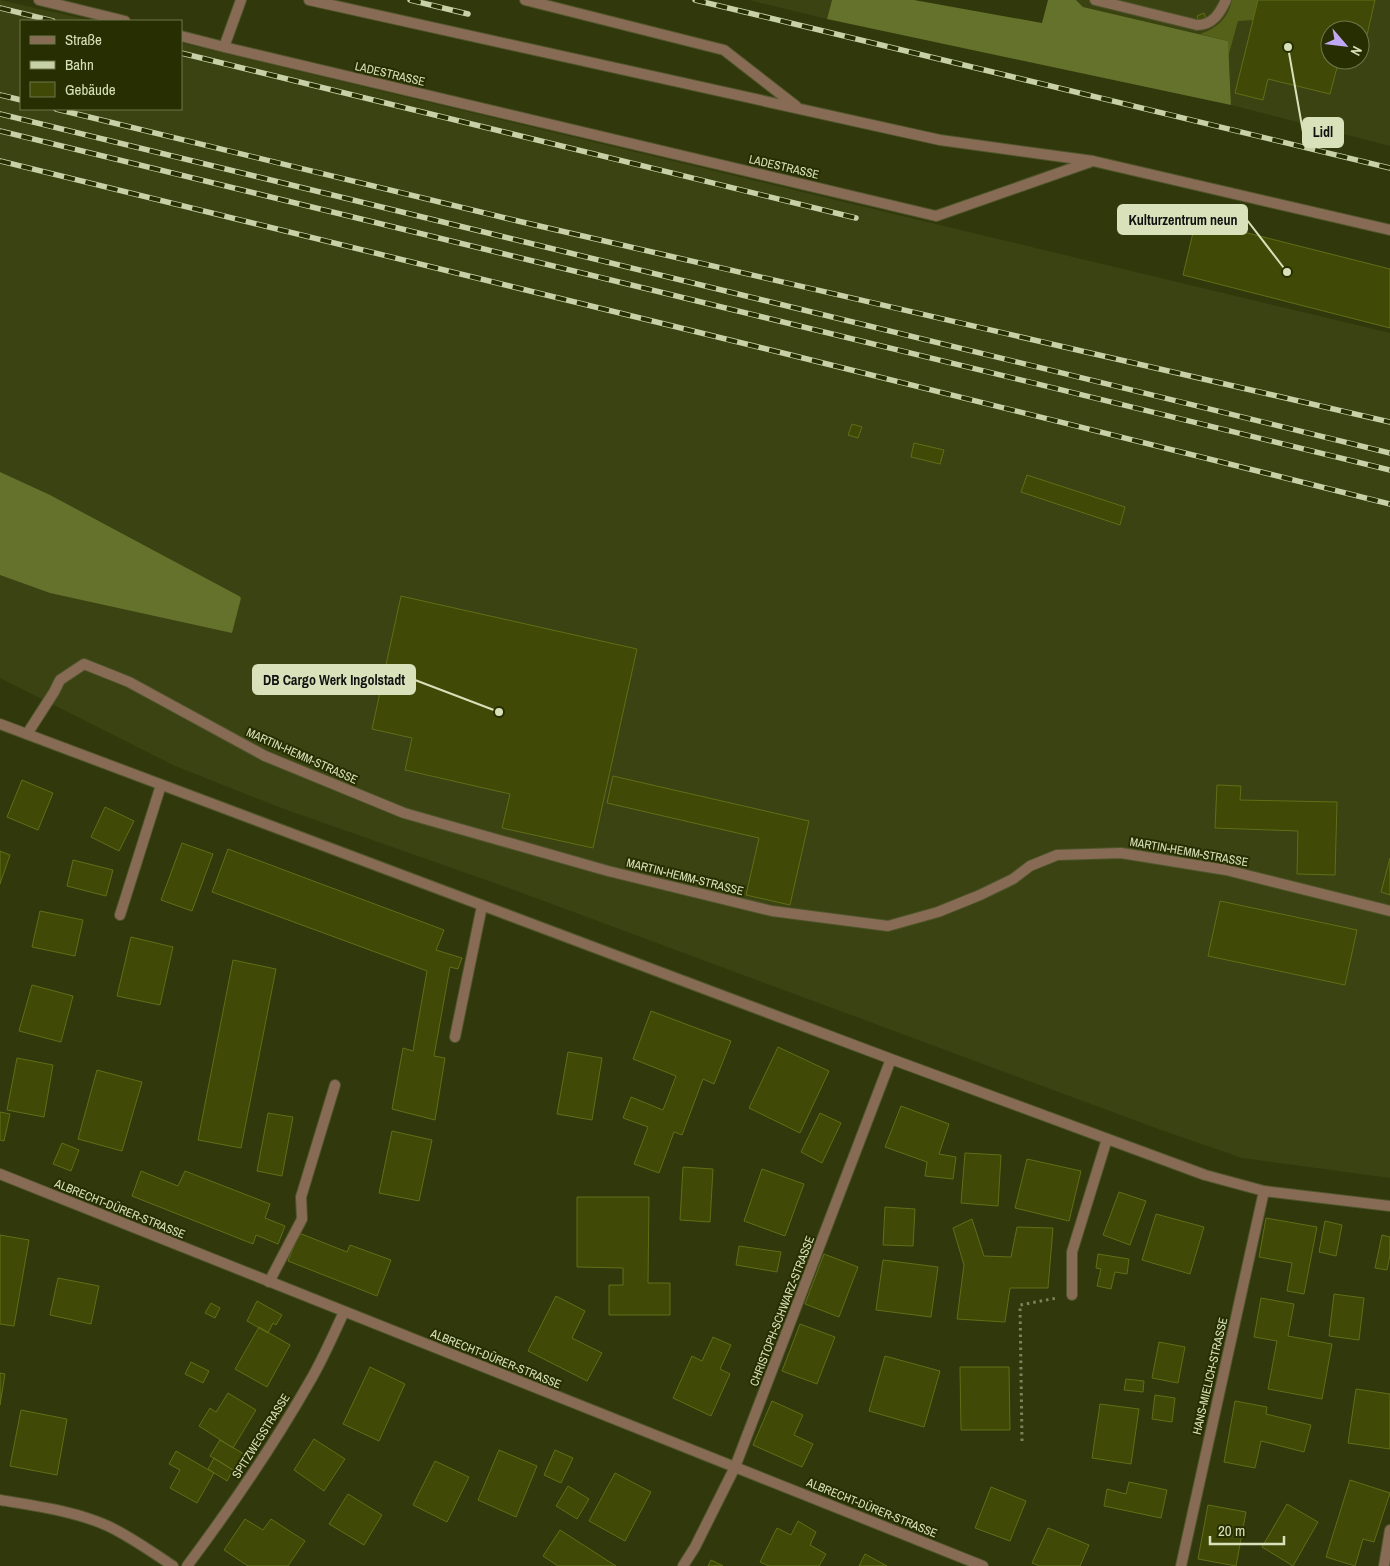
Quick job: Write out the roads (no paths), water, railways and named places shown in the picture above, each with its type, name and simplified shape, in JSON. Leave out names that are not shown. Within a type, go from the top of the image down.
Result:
[{"type":"street","points":[[39,0],[121,20]]},
{"type":"street","points":[[224,47],[241,0]]},
{"type":"street","points":[[309,0],[940,140],[1093,161],[1390,230]]},
{"type":"street","points":[[525,0],[724,50],[799,109]]},
{"type":"street","points":[[1095,0],[1197,25],[1210,22],[1217,17],[1226,0]]},
{"type":"street","name":"LADESTRASSE","points":[[182,36],[936,216],[1093,161]]},
{"type":"street","name":"MARTIN-HEMM-STRASSE","points":[[27,734],[60,680],[84,664],[129,682],[265,756],[404,813],[608,871],[782,912],[888,926],[938,912],[980,895],[1013,879],[1030,866],[1057,855],[1122,853],[1226,870],[1390,911]]},
{"type":"street","points":[[0,724],[1205,1175],[1264,1191],[1390,1206]]},
{"type":"street","points":[[120,915],[161,785]]},
{"type":"street","points":[[455,1036],[482,906]]},
{"type":"street","name":"CHRISTOPH-SCHWARZ-STRASSE","points":[[683,1566],[695,1547],[735,1467],[891,1059]]},
{"type":"street","points":[[269,1282],[302,1219],[300,1197],[335,1085]]},
{"type":"street","points":[[1072,1295],[1072,1252],[1107,1139]]},
{"type":"street","name":"ALBRECHT-DÜRER-STRASSE","points":[[0,1174],[983,1566]]},
{"type":"street","name":"HANS-MIELICH-STRASSE","points":[[1181,1566],[1264,1191]]},
{"type":"street","name":"SPITZWEGSTRASSE","points":[[187,1566],[225,1516],[266,1455],[311,1379],[344,1312]]},
{"type":"street","points":[[0,1500],[74,1515],[107,1526],[138,1542],[173,1566]]},
{"type":"street","points":[[1384,1566],[1390,1530]]},
{"type":"railway","points":[[410,0],[468,14]]},
{"type":"railway","points":[[695,0],[1390,168]]},
{"type":"railway","points":[[0,8],[49,20]]},
{"type":"railway","points":[[182,53],[856,218]]},
{"type":"railway","points":[[0,95],[20,100]]},
{"type":"railway","points":[[60,110],[522,222],[1390,422]]},
{"type":"railway","points":[[0,114],[1390,453]]},
{"type":"railway","points":[[0,131],[1390,470]]},
{"type":"railway","points":[[0,161],[1390,504]]},
{"type":"place","name":"Lidl","points":[[1288,47]]},
{"type":"place","name":"Kulturzentrum neun","points":[[1287,272]]},
{"type":"place","name":"DB Cargo Werk Ingolstadt","points":[[499,712]]}]
